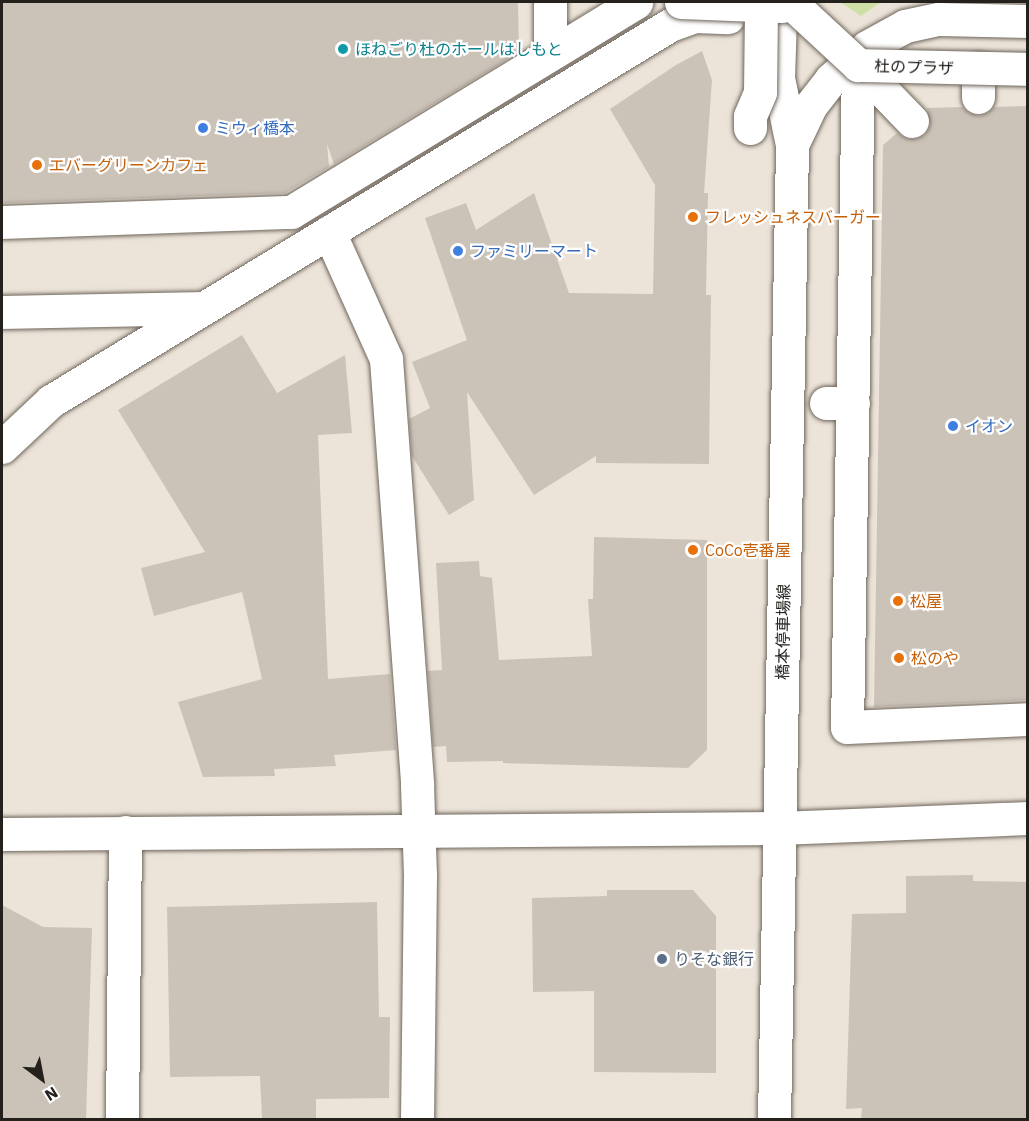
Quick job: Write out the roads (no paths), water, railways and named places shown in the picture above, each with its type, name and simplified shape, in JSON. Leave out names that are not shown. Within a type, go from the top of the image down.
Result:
[{"type":"street","points":[[550,2],[550,54]]},
{"type":"street","points":[[2,222],[291,213],[636,2]]},
{"type":"street","points":[[681,2],[785,7]]},
{"type":"street","points":[[750,128],[750,116],[785,7]]},
{"type":"street","points":[[785,7],[778,78],[792,145]]},
{"type":"street","points":[[2,447],[51,401],[683,18],[785,7]]},
{"type":"street","name":"杜のプラザ","points":[[785,7],[858,65],[978,83],[1028,69]]},
{"type":"street","points":[[792,145],[811,105],[831,79],[867,47],[904,26],[939,19],[1028,21]]},
{"type":"street","points":[[858,65],[912,121]]},
{"type":"street","points":[[858,65],[844,127],[839,403],[838,546],[847,727],[872,736],[1028,719]]},
{"type":"street","name":"橋本停車場線","points":[[774,1119],[792,145]]},
{"type":"street","points":[[329,232],[386,360],[419,832],[417,1119]]},
{"type":"street","points":[[2,312],[204,308]]},
{"type":"street","points":[[2,834],[779,828],[1028,818]]},
{"type":"street","points":[[122,1119],[125,832]]},
{"type":"place","name":"ほねごり杜のホールはしもと","points":[[343,49]]},
{"type":"place","name":"ミウィ橋本","points":[[203,128]]},
{"type":"place","name":"エバーグリーンカフェ","points":[[37,165]]},
{"type":"place","name":"フレッシュネスバーガー","points":[[693,217]]},
{"type":"place","name":"ファミリーマート","points":[[458,251]]},
{"type":"place","name":"イオン","points":[[953,426]]},
{"type":"place","name":"CoCo壱番屋","points":[[693,550]]},
{"type":"place","name":"松屋","points":[[898,601]]},
{"type":"place","name":"松のや","points":[[899,658]]},
{"type":"place","name":"りそな銀行","points":[[662,959]]}]
